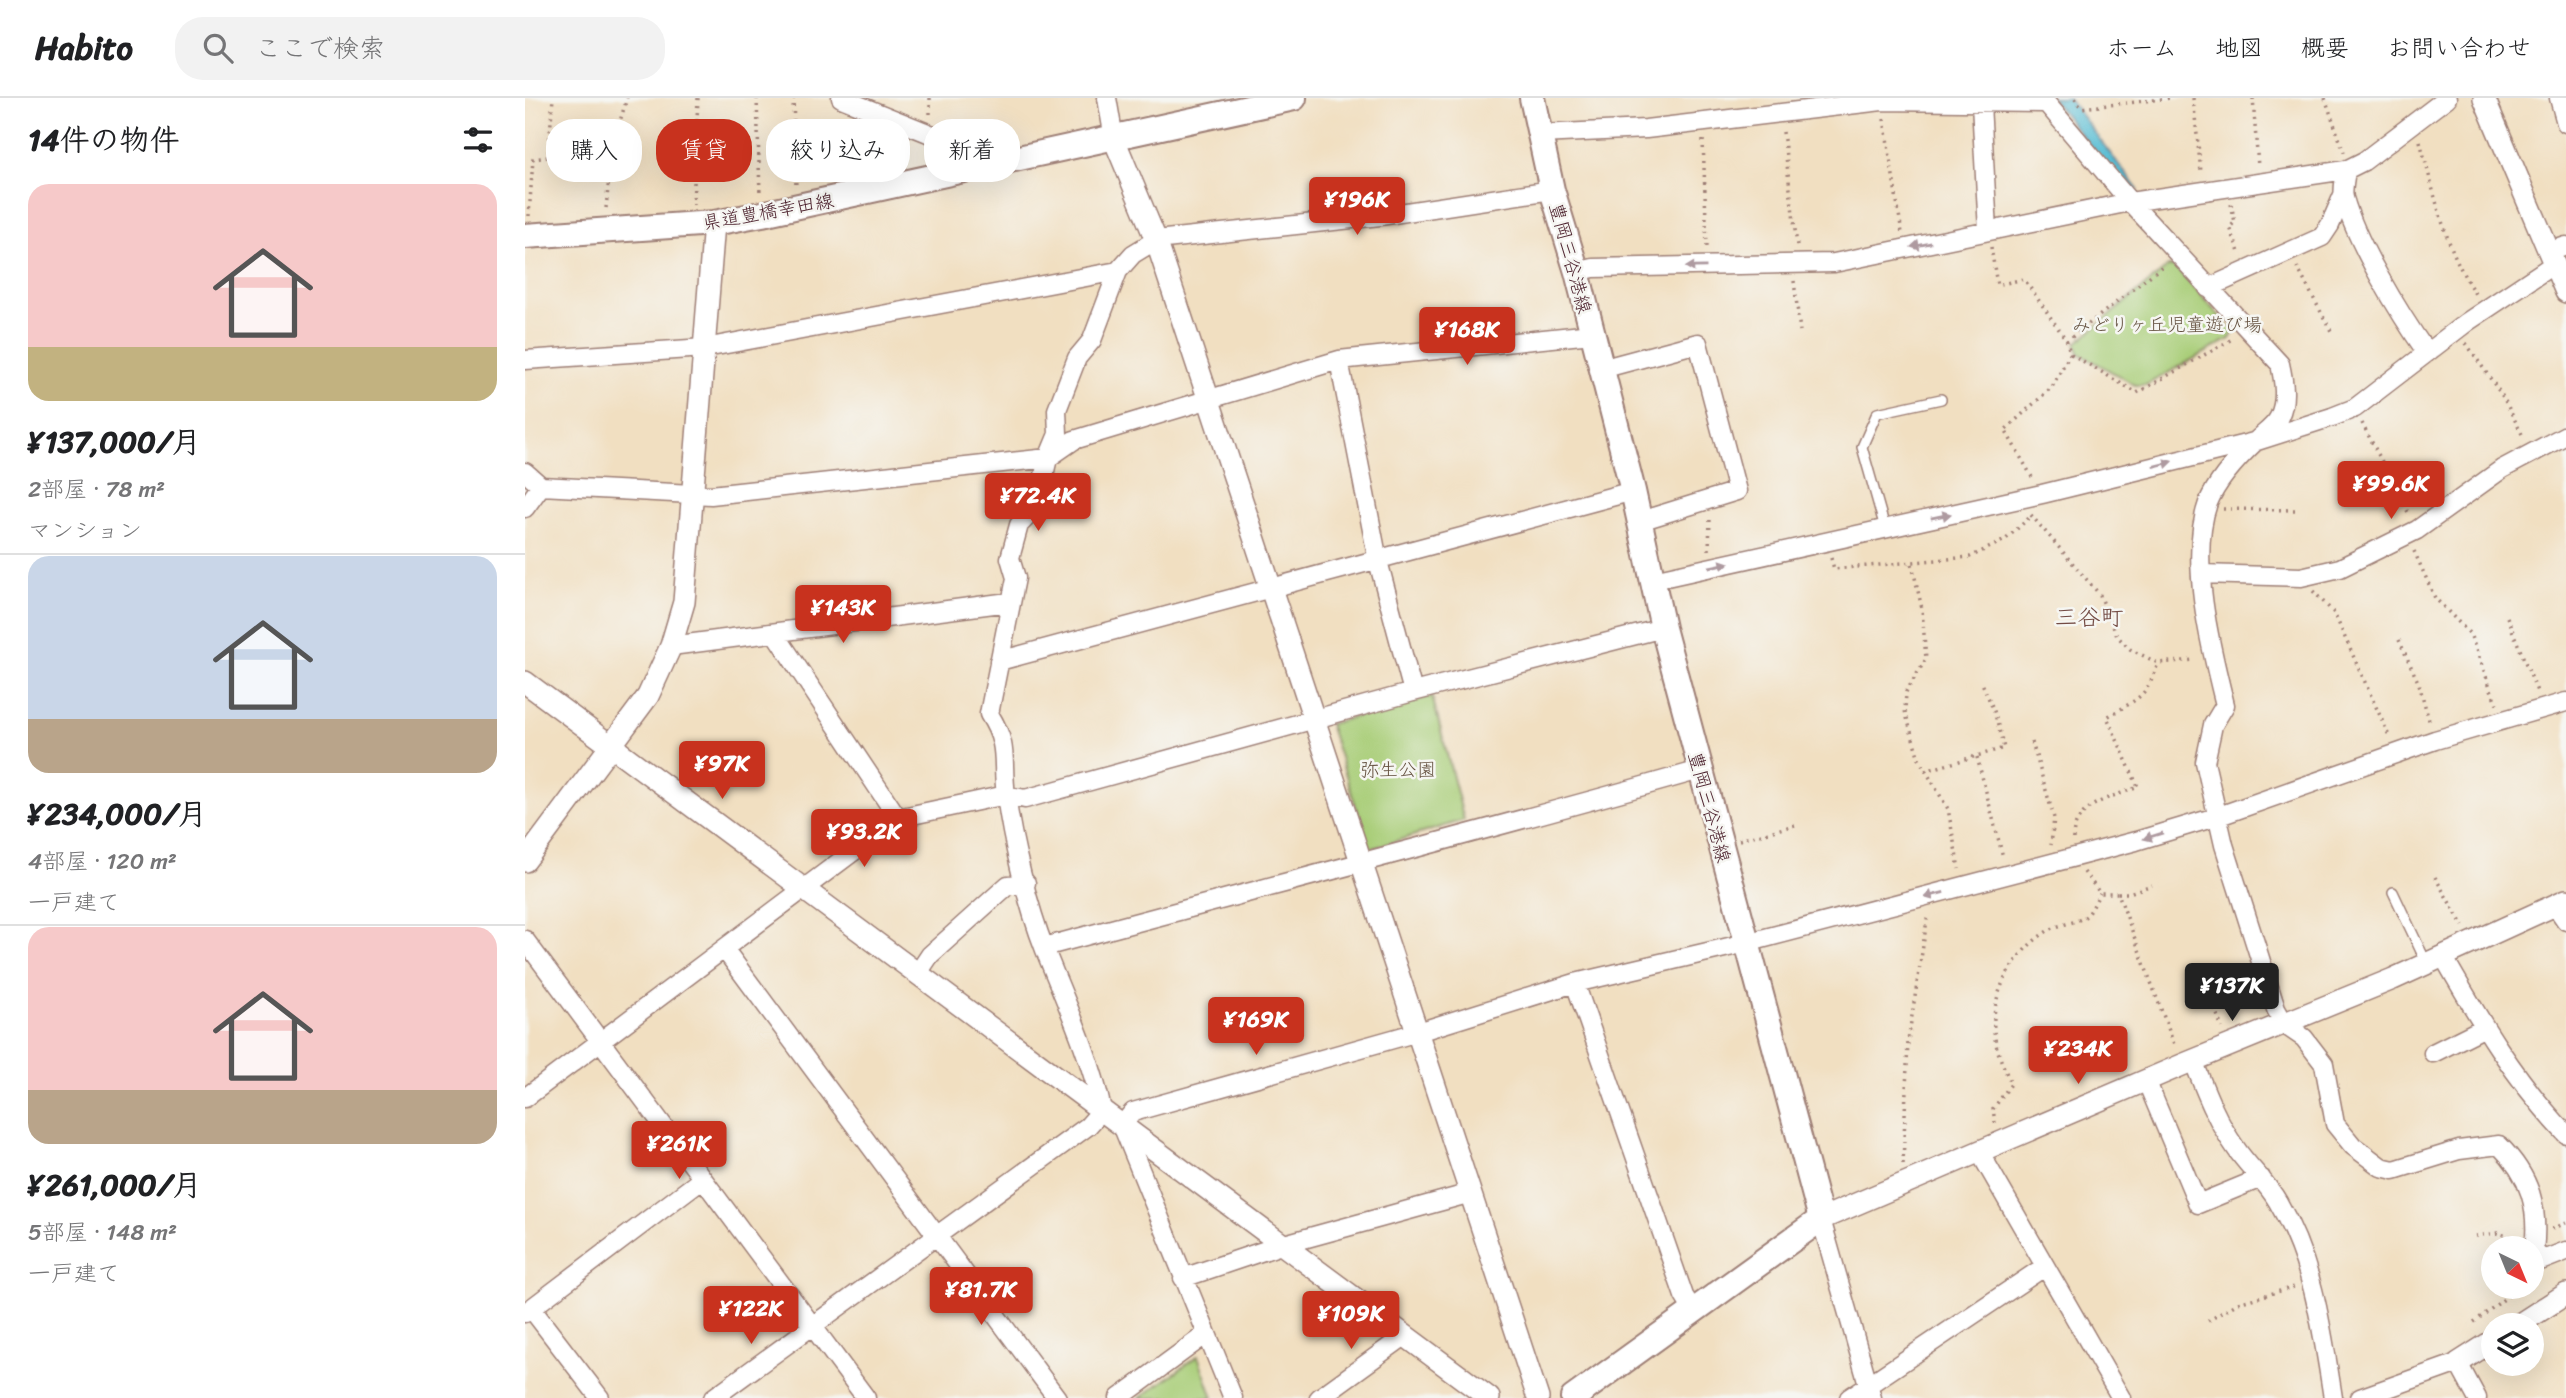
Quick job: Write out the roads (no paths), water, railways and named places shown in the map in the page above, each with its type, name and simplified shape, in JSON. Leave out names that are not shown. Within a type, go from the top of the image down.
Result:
[{"type":"main road","name":"県道豊橋幸田線","points":[[1020,158],[1114,139],[1217,107],[1294,98]]},
{"type":"main road","name":"豊岡三谷港線","points":[[1532,98],[1552,190],[1577,272],[1633,491],[1663,628],[1821,1219]]},
{"type":"main road","name":"県道豊橋幸田線","points":[[526,236],[703,224],[797,207],[924,179]]},
{"type":"main road","points":[[1573,1398],[1692,1309],[1821,1219]]},
{"type":"street","points":[[841,98],[924,131]]},
{"type":"street","points":[[1107,98],[1114,139],[1156,240],[1206,400],[1538,1398]]},
{"type":"street","points":[[1577,272],[1593,268],[1834,263],[2130,202],[2348,169],[2447,98]]},
{"type":"street","points":[[2484,98],[2556,254],[2566,292]]},
{"type":"street","points":[[2559,98],[2566,123]]},
{"type":"street","points":[[1539,134],[1607,132],[1882,101],[2043,101],[2130,202],[2280,364],[2285,392],[2279,420],[2254,442],[2218,485],[2207,509],[2201,574],[2225,705],[2213,725],[2205,762],[2224,845],[2276,1009],[2285,1025],[2304,1038],[2324,1064],[2335,1125],[2353,1146],[2381,1167],[2394,1170],[2459,1150],[2499,1145],[2517,1163],[2528,1180],[2533,1200],[2534,1251],[2543,1260],[2566,1251]]},
{"type":"street","points":[[1977,102],[1988,232]]},
{"type":"street","points":[[2208,288],[2322,237],[2343,195],[2348,169]]},
{"type":"street","points":[[1102,1110],[1095,1075],[1044,947],[1006,795],[1003,735],[989,714],[1009,602],[1016,578],[1010,558],[1019,525],[1037,506],[1048,458],[1058,434],[1057,410],[1076,358],[1092,341],[1118,271],[1133,254],[1156,240],[1380,216],[1552,190]]},
{"type":"street","points":[[2343,195],[2370,256],[2406,323],[2427,353]]},
{"type":"street","points":[[525,861],[648,696],[671,646],[684,602],[705,348],[703,224]]},
{"type":"street","points":[[1653,580],[2034,496],[2254,442],[2355,408],[2556,254]]},
{"type":"street","points":[[525,360],[705,348],[1118,271]]},
{"type":"street","points":[[525,472],[541,486],[711,495],[1048,458],[1074,440],[1339,360],[1592,334]]},
{"type":"street","points":[[1601,369],[1698,343],[1737,491],[1640,521]]},
{"type":"street","points":[[1339,360],[1378,561],[1413,692]]},
{"type":"street","points":[[2201,574],[2301,577],[2340,568],[2412,532],[2482,482],[2566,435]]},
{"type":"street","points":[[525,508],[541,486]]},
{"type":"street","points":[[999,661],[1633,491]]},
{"type":"street","points":[[671,646],[776,635],[1009,602]]},
{"type":"street","points":[[525,1098],[806,890],[898,818],[1006,795],[1025,799],[1413,692],[1663,628]]},
{"type":"street","points":[[776,635],[898,818]]},
{"type":"street","points":[[525,682],[1489,1398]]},
{"type":"street","points":[[1122,1125],[1133,1112],[1418,1032],[1575,983],[1962,888],[2219,816],[2435,740],[2566,702]]},
{"type":"street","points":[[1044,947],[1360,861],[1477,833],[1700,770]]},
{"type":"street","points":[[918,973],[930,955],[1008,885],[1026,883]]},
{"type":"street","points":[[1869,1392],[1821,1219],[2193,1060],[2285,1025],[2472,943],[2562,908]]},
{"type":"street","points":[[525,940],[866,1398]]},
{"type":"street","points":[[725,950],[1057,1398]]},
{"type":"street","points":[[2435,960],[2536,1102],[2566,1134]]},
{"type":"street","points":[[1575,983],[1684,1296],[1692,1309]]},
{"type":"street","points":[[2433,1053],[2483,1028]]},
{"type":"street","points":[[2193,1060],[2215,1115],[2235,1149],[2278,1201],[2312,1281],[2333,1398]]},
{"type":"street","points":[[2146,1080],[2199,1203],[2261,1178]]},
{"type":"street","points":[[713,1398],[1088,1126],[1102,1110]]},
{"type":"street","points":[[1122,1125],[1205,1335],[1233,1398]]},
{"type":"street","points":[[1979,1151],[2121,1398]]},
{"type":"street","points":[[600,1398],[528,1310],[702,1179]]},
{"type":"street","points":[[1183,1278],[1281,1245],[1471,1193]]},
{"type":"street","points":[[1849,1398],[1869,1392],[2044,1267]]},
{"type":"street","points":[[2537,1313],[2566,1294]]},
{"type":"street","points":[[1119,1398],[1205,1335]]},
{"type":"street","points":[[1319,1398],[1406,1335]]},
{"type":"street","points":[[2360,1398],[2458,1363],[2481,1348]]},
{"type":"street","points":[[2458,1363],[2477,1398]]},
{"type":"lane","points":[[1885,528],[1862,447],[1867,435],[1877,413],[1941,399]]},
{"type":"lane","points":[[2393,892],[2435,960]]},
{"type":"water","points":[[2051,98],[2068,98],[2138,190],[2127,192]]},
{"type":"district","name":"三谷町","points":[[2089,617]]},
{"type":"park label","name":"みどりヶ丘児童遊び場","points":[[2167,324]]},
{"type":"park label","name":"弥生公園","points":[[1398,769]]}]
